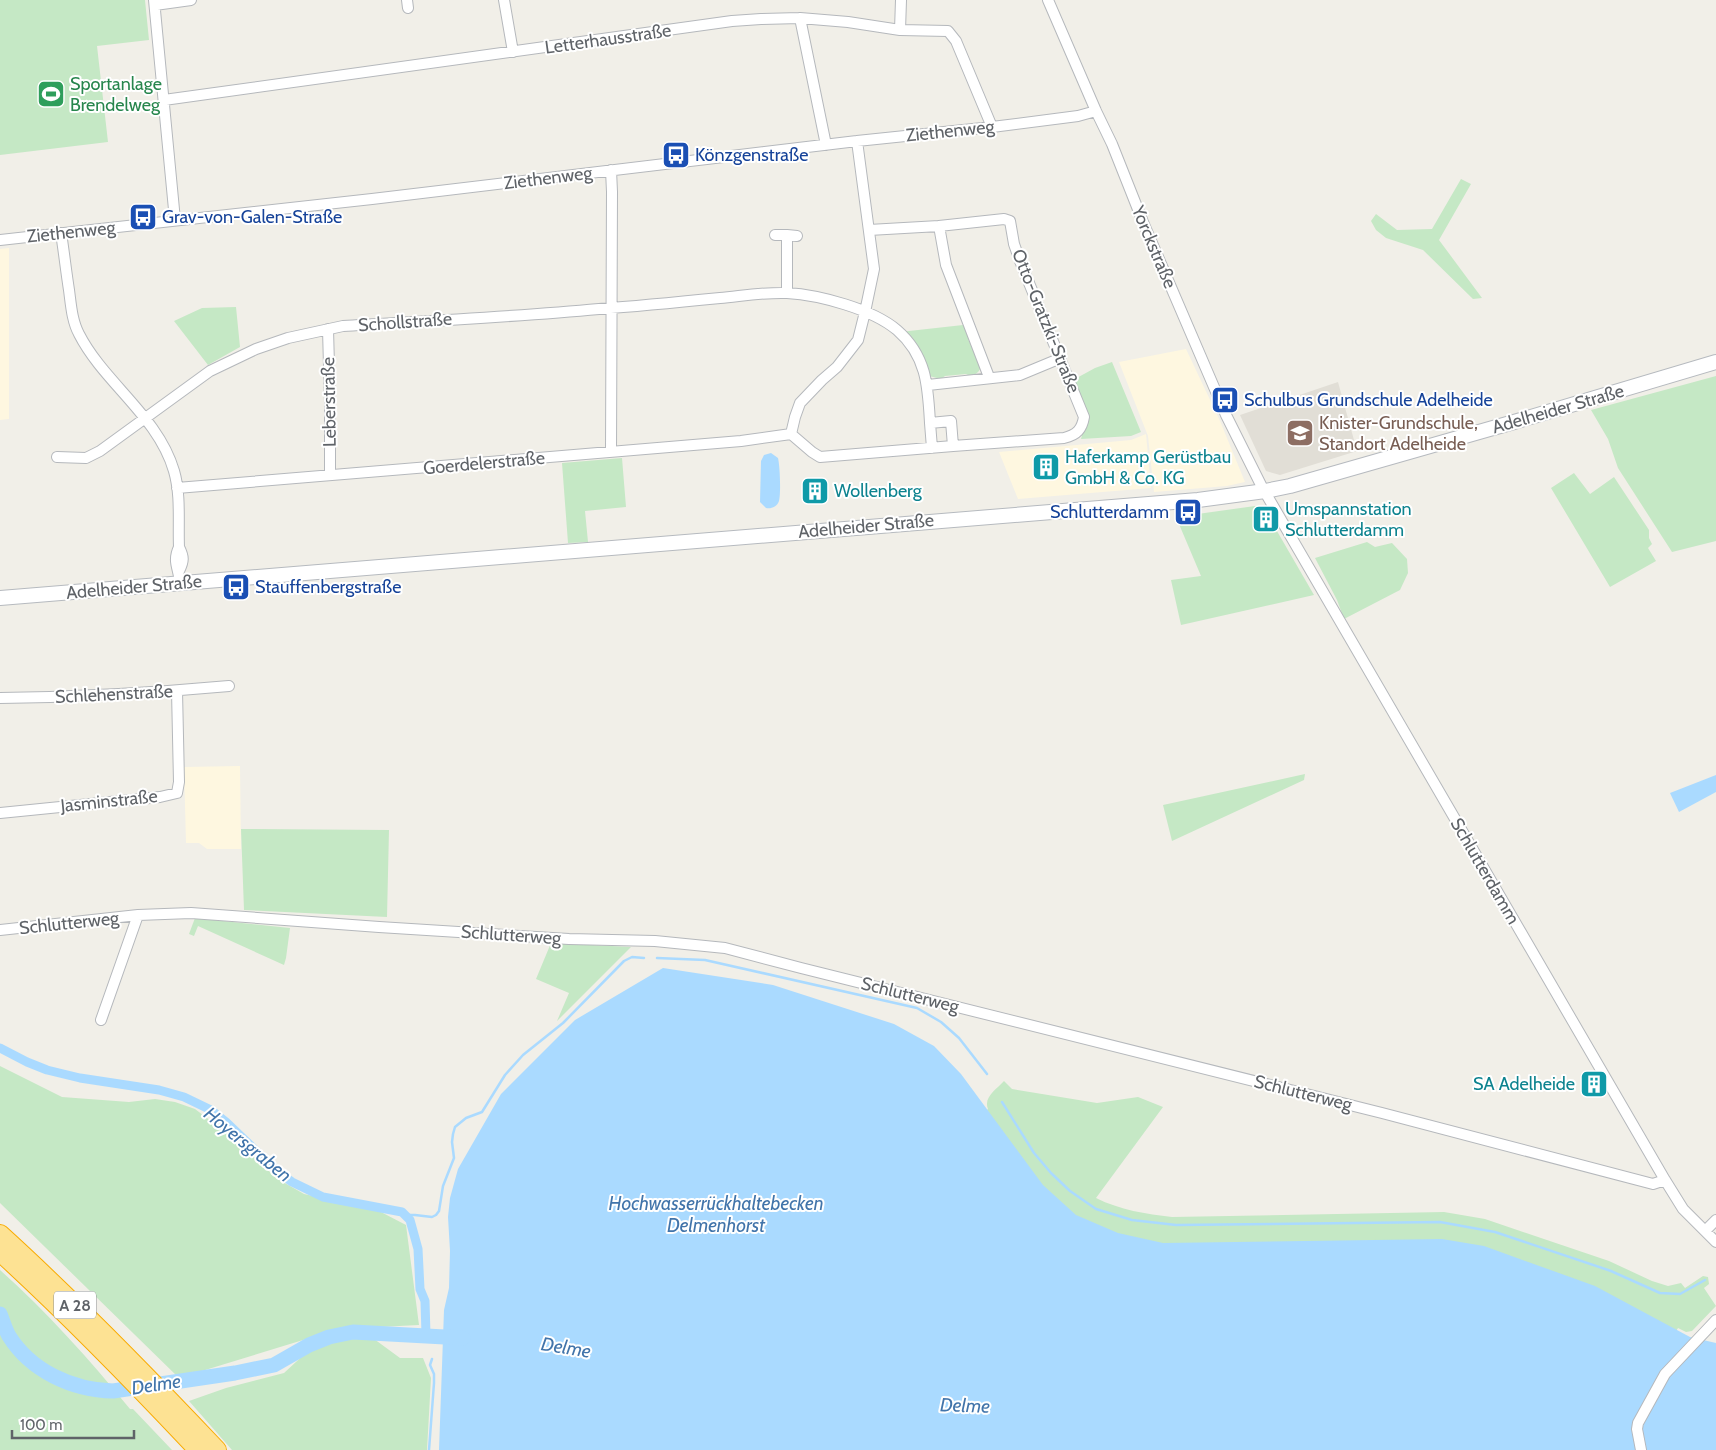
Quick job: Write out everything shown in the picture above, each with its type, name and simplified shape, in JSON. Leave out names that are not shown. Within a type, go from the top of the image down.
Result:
[{"type":"highway","name":"A 28","points":[[0,1234],[72,1301],[155,1394],[217,1450]]},
{"type":"highway","name":"A 28","points":[[0,1252],[74,1322],[140,1379]]},
{"type":"highway","name":"A 28","points":[[155,1394],[198,1450]]},
{"type":"main road","name":"Adelheider Straße","points":[[0,598],[180,577],[1198,500],[1265,492],[1514,422],[1716,362]]},
{"type":"street","points":[[175,220],[155,3],[191,0]]},
{"type":"street","points":[[504,0],[513,52]]},
{"type":"street","points":[[900,30],[901,0]]},
{"type":"street","name":"Yorckstraße","points":[[1048,0],[1112,144],[1143,222],[1226,415],[1265,492]]},
{"type":"street","points":[[800,18],[826,145]]},
{"type":"street","name":"Letterhausstraße","points":[[164,100],[732,22],[800,18],[848,22],[900,30],[948,31],[956,41],[992,127]]},
{"type":"street","name":"Ziethenweg","points":[[0,240],[992,127],[1078,116],[1096,111]]},
{"type":"street","points":[[857,141],[874,269],[865,312],[858,340],[837,367],[800,403],[794,417],[791,434],[820,457],[953,446],[951,421],[930,423]]},
{"type":"street","points":[[611,170],[611,452]]},
{"type":"street","name":"Otto-Gratzki-Straße","points":[[869,230],[939,226],[1004,219],[1010,221],[1014,244],[1020,261],[1084,417],[1083,423],[1077,434],[1064,438],[953,446]]},
{"type":"street","points":[[939,226],[946,265],[989,377]]},
{"type":"street","points":[[61,233],[72,317],[78,333],[88,350],[141,414],[162,444],[174,471],[177,488],[179,547],[184,556],[180,577]]},
{"type":"street","points":[[775,235],[792,236],[787,293]]},
{"type":"street","name":"Schollstraße","points":[[58,457],[86,458],[100,451],[141,414],[219,367],[256,349],[288,338],[328,329],[343,326],[612,308],[787,293],[820,298],[865,312],[882,320],[897,331],[912,347],[921,362],[928,385],[932,448]]},
{"type":"street","name":"Leberstraße","points":[[328,329],[330,475]]},
{"type":"street","points":[[928,385],[1020,375],[1061,358]]},
{"type":"street","name":"Goerdelerstraße","points":[[177,488],[741,441],[791,434]]},
{"type":"street","name":"Schlutterdamm","points":[[1265,492],[1665,1180],[1683,1209],[1716,1242]]},
{"type":"street","name":"Schlehenstraße","points":[[0,698],[72,697],[229,686]]},
{"type":"street","name":"Jasminstraße","points":[[0,813],[160,797],[177,793],[179,782],[176,691]]},
{"type":"street","name":"Schlutterweg","points":[[0,930],[138,915],[191,913],[569,939],[655,941],[725,948],[1382,1112],[1653,1184],[1665,1180]]},
{"type":"street","name":"Schlutterweg","points":[[101,1020],[138,915]]},
{"type":"street","points":[[1705,1231],[1716,1220]]},
{"type":"street","points":[[1641,1450],[1637,1428],[1665,1374],[1716,1320]]},
{"type":"shaded area","points":[[9,248],[9,419],[0,420],[0,249]]},
{"type":"shaded area","points":[[1186,349],[1220,421],[1245,482],[1227,486],[1154,492],[1148,436],[1119,362]]},
{"type":"shaded area","name":"Knister-Grundschule, Standort Adelheide","points":[[1338,382],[1357,451],[1280,475],[1266,471],[1240,415]]},
{"type":"shaded area","points":[[1146,434],[1151,488],[1018,499],[999,452],[1131,440]]},
{"type":"shaded area","points":[[240,766],[241,849],[207,849],[199,843],[186,843],[184,767]]},
{"type":"green space","name":"Sportanlage Brendelweg","points":[[0,0],[145,0],[149,40],[97,46],[108,142],[0,155]]},
{"type":"green space","points":[[1461,179],[1471,184],[1439,240],[1482,298],[1473,299],[1423,250],[1386,238],[1376,230],[1371,221],[1376,214],[1397,230],[1432,229]]},
{"type":"green space","points":[[236,307],[240,347],[208,365],[174,321],[202,308]]},
{"type":"green space","points":[[963,325],[970,335],[968,339],[977,359],[980,361],[979,371],[970,376],[966,374],[945,376],[941,379],[929,376],[900,332]]},
{"type":"green space","points":[[1112,362],[1141,432],[1131,436],[1081,439],[1087,417],[1073,380],[1095,368]]},
{"type":"green space","points":[[1716,376],[1716,541],[1672,552],[1618,468],[1608,439],[1591,410]]},
{"type":"green space","points":[[622,458],[626,507],[585,511],[588,542],[568,543],[562,463]]},
{"type":"green space","points":[[1574,473],[1590,494],[1614,477],[1649,530],[1649,538],[1652,544],[1648,548],[1656,561],[1610,587],[1551,488]]},
{"type":"green space","points":[[1255,506],[1266,512],[1314,595],[1181,625],[1171,580],[1201,576],[1176,517]]},
{"type":"green space","points":[[1367,542],[1375,547],[1392,543],[1407,559],[1408,573],[1400,590],[1344,619],[1337,600],[1315,558]]},
{"type":"green space","points":[[1305,774],[1304,780],[1172,841],[1163,805]]},
{"type":"green space","points":[[241,829],[389,830],[387,917],[244,910]]},
{"type":"green space","points":[[195,918],[290,928],[284,965],[198,926],[194,936],[189,934]]},
{"type":"green space","points":[[551,943],[631,947],[557,1021],[569,993],[536,979]]},
{"type":"green space","points":[[0,1066],[62,1097],[129,1102],[155,1099],[175,1102],[195,1109],[240,1143],[276,1178],[304,1194],[379,1211],[406,1225],[419,1325],[339,1329],[179,1378],[0,1203]]},
{"type":"green space","points":[[1004,1081],[1012,1089],[1097,1103],[1138,1097],[1163,1107],[1096,1198],[1114,1206],[1172,1217],[1444,1212],[1485,1219],[1609,1261],[1652,1281],[1668,1286],[1681,1283],[1685,1288],[1703,1276],[1708,1277],[1709,1284],[1704,1288],[1716,1306],[1692,1331],[1686,1332],[1678,1328],[1675,1333],[713,1181],[979,1117],[988,1109],[987,1101],[989,1097]]},
{"type":"green space","points":[[0,1270],[51,1320],[130,1409],[133,1409],[172,1450],[0,1450]]},
{"type":"green space","points":[[370,1336],[400,1358],[423,1358],[431,1378],[427,1450],[232,1450],[189,1401],[226,1388],[284,1373],[310,1349],[343,1339]]},
{"type":"water","points":[[771,453],[778,458],[780,492],[777,505],[766,508],[760,502],[761,461],[764,455]]},
{"type":"water","points":[[1716,775],[1716,792],[1679,812],[1670,793]]},
{"type":"water","name":"Hochwasserrückhaltebecken Delmenhorst","points":[[663,968],[773,985],[894,1024],[934,1046],[961,1074],[1043,1185],[1076,1215],[1118,1233],[1163,1243],[1442,1239],[1484,1246],[1595,1286],[1690,1337],[1716,1343],[1716,1450],[439,1450],[444,1310],[449,1288],[450,1251],[448,1217],[450,1198],[458,1169],[501,1094],[575,1020]]},
{"type":"waterway","points":[[405,1215],[432,1217],[439,1211],[443,1186],[454,1158],[452,1142],[455,1127],[466,1118],[482,1112],[505,1075],[523,1055],[563,1023],[624,961],[632,957],[644,958]]},
{"type":"waterway","points":[[657,958],[705,960],[917,1008],[941,1022],[959,1038],[987,1074]]},
{"type":"waterway","name":"Hoyersgraben","points":[[0,1048],[47,1070],[80,1078],[159,1090],[184,1097],[211,1110],[278,1172],[292,1182],[323,1197],[402,1212],[410,1220],[418,1249],[420,1289],[425,1301],[426,1335]]},
{"type":"waterway","points":[[1002,1102],[1034,1153],[1070,1191],[1096,1209],[1132,1220],[1176,1225],[1440,1222],[1495,1232],[1611,1271],[1660,1293],[1680,1294],[1705,1280]]},
{"type":"waterway","name":"Delme","points":[[0,1314],[8,1333],[18,1348],[41,1369],[83,1387],[113,1391],[235,1373],[274,1365],[309,1345],[329,1337],[353,1332],[463,1338]]},
{"type":"waterway","points":[[429,1450],[434,1383],[434,1374],[430,1365],[432,1359]]},
{"type":"place","name":"Sportanlage Brendelweg","points":[[51,94]]},
{"type":"place","name":"Könzgenstraße","points":[[676,155]]},
{"type":"place","name":"Grav-von-Galen-Straße","points":[[143,217]]},
{"type":"place","name":"Schulbus Grundschule Adelheide","points":[[1225,400]]},
{"type":"place","name":"Knister-Grundschule, Standort Adelheide","points":[[1300,433]]},
{"type":"place","name":"Haferkamp Gerüstbau GmbH & Co. KG","points":[[1046,467]]},
{"type":"place","name":"Wollenberg","points":[[815,491]]},
{"type":"place","name":"Schlutterdamm","points":[[1188,512]]},
{"type":"place","name":"Umspannstation Schlutterdamm","points":[[1266,519]]},
{"type":"place","name":"Stauffenbergstraße","points":[[236,587]]},
{"type":"place","name":"SA Adelheide","points":[[1594,1084]]}]
